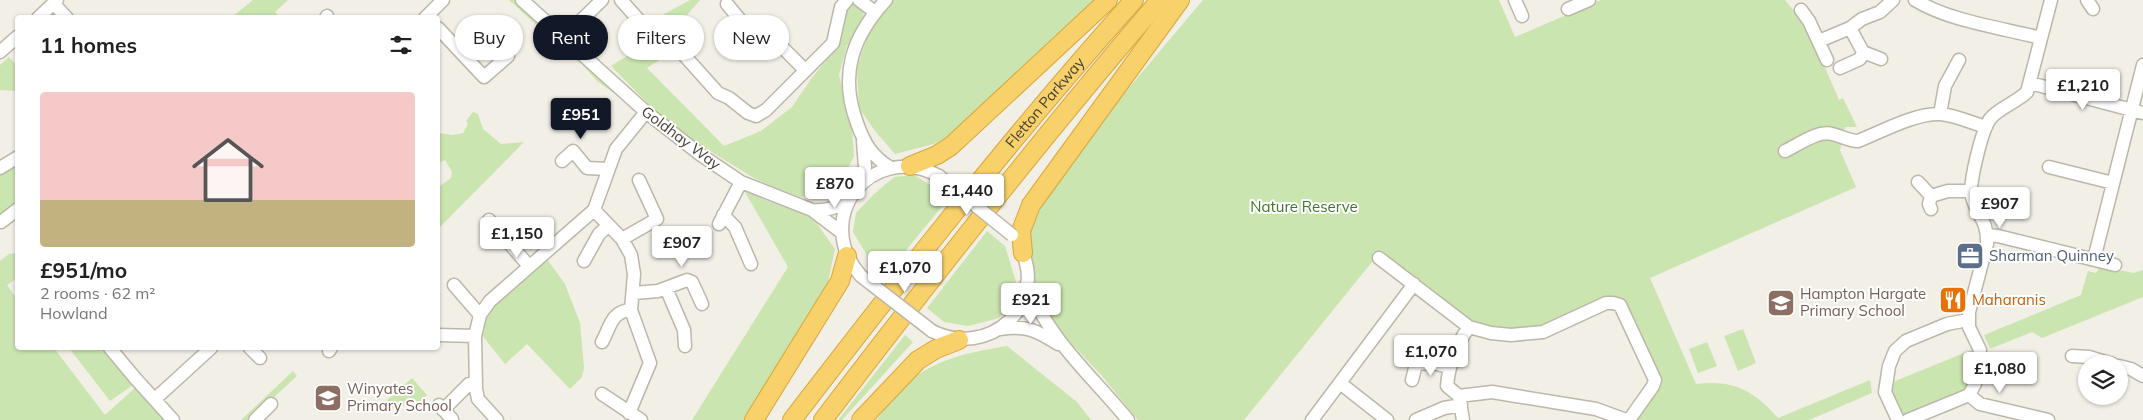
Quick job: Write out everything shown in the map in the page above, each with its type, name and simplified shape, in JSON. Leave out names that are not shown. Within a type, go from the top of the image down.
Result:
[{"type":"highway","points":[[910,166],[937,155],[951,146],[1108,0]]},
{"type":"highway","name":"Fletton Parkway","points":[[792,420],[900,279],[985,174],[1089,50],[1134,0]]},
{"type":"highway","name":"Fletton Parkway","points":[[823,420],[1003,188],[1160,0]]},
{"type":"highway","points":[[1023,253],[1021,231],[1031,205],[1180,0]]},
{"type":"highway","points":[[754,420],[840,281],[845,269],[847,256]]},
{"type":"highway","points":[[861,420],[918,360],[936,349],[959,340]]},
{"type":"street","name":"Goldhay Way","points":[[522,0],[538,15]]},
{"type":"street","points":[[586,15],[601,0]]},
{"type":"street","points":[[621,0],[634,15]]},
{"type":"street","points":[[859,0],[875,12]]},
{"type":"street","points":[[886,0],[875,12],[859,38],[849,68],[849,97],[862,136],[869,150],[879,161],[891,168]]},
{"type":"street","points":[[1515,0],[1522,16]]},
{"type":"street","points":[[1568,9],[1588,0]]},
{"type":"street","points":[[1819,41],[1850,28],[1862,19],[1880,12],[1893,0]]},
{"type":"street","points":[[1915,0],[1938,5],[1972,22],[2041,38]]},
{"type":"street","points":[[1908,420],[1969,395],[1975,384],[1981,356],[1968,320],[1987,244],[1987,235],[1985,223],[1972,199],[1970,191],[1972,179],[1986,127],[1991,118],[2019,100],[2027,92],[2050,0]]},
{"type":"street","points":[[41,15],[55,1],[65,15]]},
{"type":"street","points":[[427,15],[437,2]]},
{"type":"street","points":[[688,60],[718,93],[729,98],[748,113],[756,116],[766,110],[833,43],[840,2]]},
{"type":"street","points":[[727,4],[742,21],[778,43],[805,70]]},
{"type":"street","points":[[1801,10],[1819,41],[1827,60]]},
{"type":"street","points":[[1850,28],[1863,52],[1881,59]]},
{"type":"street","points":[[440,30],[455,46]]},
{"type":"street","points":[[1840,68],[1860,59],[1863,52]]},
{"type":"street","points":[[468,60],[484,77],[503,60]]},
{"type":"street","name":"Goldhay Way","points":[[588,60],[646,112],[701,155],[741,182],[812,210],[841,232]]},
{"type":"street","points":[[1940,114],[1945,86],[1959,60]]},
{"type":"street","points":[[2094,260],[2114,183],[2137,112],[2143,65]]},
{"type":"street","points":[[2030,83],[2137,112]]},
{"type":"street","points":[[497,420],[478,399],[475,336],[480,315],[490,302],[529,266],[594,210],[607,169],[616,149],[646,112]]},
{"type":"street","points":[[1784,151],[1823,133],[1831,133],[1850,141],[1858,141],[1906,121],[1940,114],[1986,127]]},
{"type":"street","points":[[862,136],[865,167],[862,183]]},
{"type":"street","points":[[562,161],[572,151],[587,168],[607,169]]},
{"type":"street","points":[[0,168],[15,159]]},
{"type":"street","points":[[910,166],[925,169],[939,176],[1012,235],[1026,262],[1027,283],[1021,304],[1009,322],[980,338],[959,340],[932,331],[861,276],[847,256],[841,232],[844,210],[848,200],[862,183],[875,174],[891,168],[910,166]]},
{"type":"street","points":[[2049,166],[2114,183]]},
{"type":"street","points":[[622,239],[657,219],[639,180]]},
{"type":"street","points":[[741,182],[721,220],[735,227],[751,264]]},
{"type":"street","points":[[1918,182],[1931,196]]},
{"type":"street","points":[[1931,196],[1948,191],[1970,191]]},
{"type":"street","points":[[1931,196],[1929,204],[1931,209]]},
{"type":"street","name":"Goldhay Way","points":[[812,210],[825,211],[838,207],[848,200]]},
{"type":"street","points":[[1,222],[15,210]]},
{"type":"street","points":[[594,210],[622,239],[631,255],[634,274],[634,294],[631,310],[650,363],[629,412]]},
{"type":"street","points":[[489,219],[529,266]]},
{"type":"street","points":[[584,261],[599,234],[608,226]]},
{"type":"street","points":[[1987,235],[1998,236],[2115,265]]},
{"type":"street","points":[[1379,258],[1469,327],[1511,335],[1543,332],[1606,303],[1613,302],[1620,305],[1655,380],[1628,420],[1596,409],[1492,392],[1460,401],[1416,420]]},
{"type":"street","points":[[634,294],[648,293],[687,280],[692,282],[702,304]]},
{"type":"street","points":[[1027,283],[1042,317],[1066,350],[1101,387],[1128,420]]},
{"type":"street","points":[[1312,420],[1414,284]]},
{"type":"street","points":[[454,285],[480,315]]},
{"type":"street","points":[[666,288],[684,330],[685,346]]},
{"type":"street","points":[[602,342],[614,316],[631,310]]},
{"type":"street","points":[[1898,420],[1886,392],[1889,366],[1894,351],[1906,342],[1947,324],[1968,320]]},
{"type":"street","points":[[1000,328],[1016,326],[1033,329],[1066,350]]},
{"type":"street","points":[[1464,420],[1460,401],[1447,386],[1449,367],[1460,339],[1469,327]]},
{"type":"street","points":[[440,335],[475,336]]},
{"type":"street","points":[[112,350],[174,420]]},
{"type":"street","points":[[155,399],[209,350]]},
{"type":"street","points":[[252,350],[260,358]]},
{"type":"street","points":[[2072,356],[2078,356]]},
{"type":"street","points":[[1412,380],[1411,360],[1449,367]]},
{"type":"street","points":[[2128,368],[2143,376]]},
{"type":"street","points":[[445,411],[469,384],[476,381]]},
{"type":"street","points":[[1340,383],[1387,420]]},
{"type":"street","points":[[602,394],[641,420]]},
{"type":"street","points":[[1969,395],[1980,404],[2020,416],[2048,420]]},
{"type":"street","points":[[255,420],[271,404]]},
{"type":"green space","points":[[253,0],[288,0],[275,12],[278,15],[234,15]]},
{"type":"green space","points":[[509,0],[516,0],[533,15],[533,22]]},
{"type":"green space","points":[[690,0],[700,0],[687,15],[662,15]]},
{"type":"green space","points":[[852,0],[862,6],[864,17],[849,45],[847,45],[839,75],[852,129],[854,156],[844,177],[826,193],[801,197],[754,178],[671,127],[611,66],[621,60],[659,60],[647,68],[724,146],[761,131],[792,107],[811,79],[841,42],[848,3]]},
{"type":"green space","points":[[893,0],[1095,0],[990,107],[961,129],[934,144],[895,154],[875,131],[859,108],[857,67],[868,35],[883,9]]},
{"type":"green space","name":"Nature Reserve","points":[[1203,0],[1499,0],[1515,37],[1601,0],[1785,0],[1808,28],[1839,100],[1843,98],[1857,127],[1845,127],[1840,150],[1856,187],[1650,278],[1696,384],[1721,383],[1742,389],[1761,401],[1778,418],[1870,380],[1872,393],[1809,420],[1635,420],[1660,383],[1624,304],[1543,326],[1515,329],[1494,326],[1473,321],[1380,252],[1244,420],[1138,420],[1102,376],[1051,322],[1036,289],[1027,234],[1046,186]]},
{"type":"green space","points":[[9,57],[15,64],[15,91],[0,90],[0,65]]},
{"type":"green space","points":[[576,60],[584,60],[632,102],[635,110],[632,110],[629,104],[597,81]]},
{"type":"green space","points":[[473,112],[478,114],[483,129],[501,144],[524,142],[440,227],[440,186],[451,178],[452,172],[445,160],[440,162],[440,133],[453,135],[463,133],[468,124],[466,121]]},
{"type":"green space","points":[[15,160],[15,203],[0,217],[0,170]]},
{"type":"green space","points":[[914,175],[950,197],[883,278],[853,232],[856,213],[894,177]]},
{"type":"green space","points":[[745,192],[813,218],[835,249],[824,301],[748,420],[692,420],[788,267]]},
{"type":"green space","points":[[987,231],[1005,246],[1016,282],[1014,304],[999,318],[968,326],[944,322],[927,308]]},
{"type":"green space","points":[[15,253],[15,280],[7,285],[15,296],[15,350],[56,350],[105,415],[136,387],[171,420],[0,420],[0,261],[9,254]]},
{"type":"green space","points":[[544,255],[565,284],[580,323],[584,368],[582,377],[570,389],[527,344],[505,364],[477,329],[481,316]]},
{"type":"green space","points":[[2104,267],[2134,273],[2143,270],[2143,297],[2042,338],[2032,332],[1990,349],[1984,335],[2081,295],[2088,271],[2096,273],[2099,268]]},
{"type":"green space","points":[[1743,329],[1756,363],[1738,371],[1724,336]]},
{"type":"green space","points":[[905,335],[913,342],[842,420],[838,420]]},
{"type":"green space","points":[[1707,342],[1717,366],[1698,373],[1689,349]]},
{"type":"green space","points":[[1007,346],[1077,402],[1091,420],[876,420],[902,388],[912,379],[935,365],[946,360]]},
{"type":"green space","points":[[1974,349],[1969,388],[1963,395],[1903,417],[1888,384]]},
{"type":"green space","points":[[71,350],[105,350],[133,385],[110,401]]},
{"type":"green space","points":[[293,371],[297,376],[249,420],[241,420]]},
{"type":"green space","points":[[412,378],[427,395],[411,410],[405,404],[397,412],[387,400]]},
{"type":"place","name":"Sharman Quinney","points":[[1970,256]]},
{"type":"place","name":"Maharanis","points":[[1953,300]]},
{"type":"place","name":"Hampton Hargate Primary School","points":[[1781,303]]},
{"type":"place","name":"Winyates Primary School","points":[[328,398]]}]
